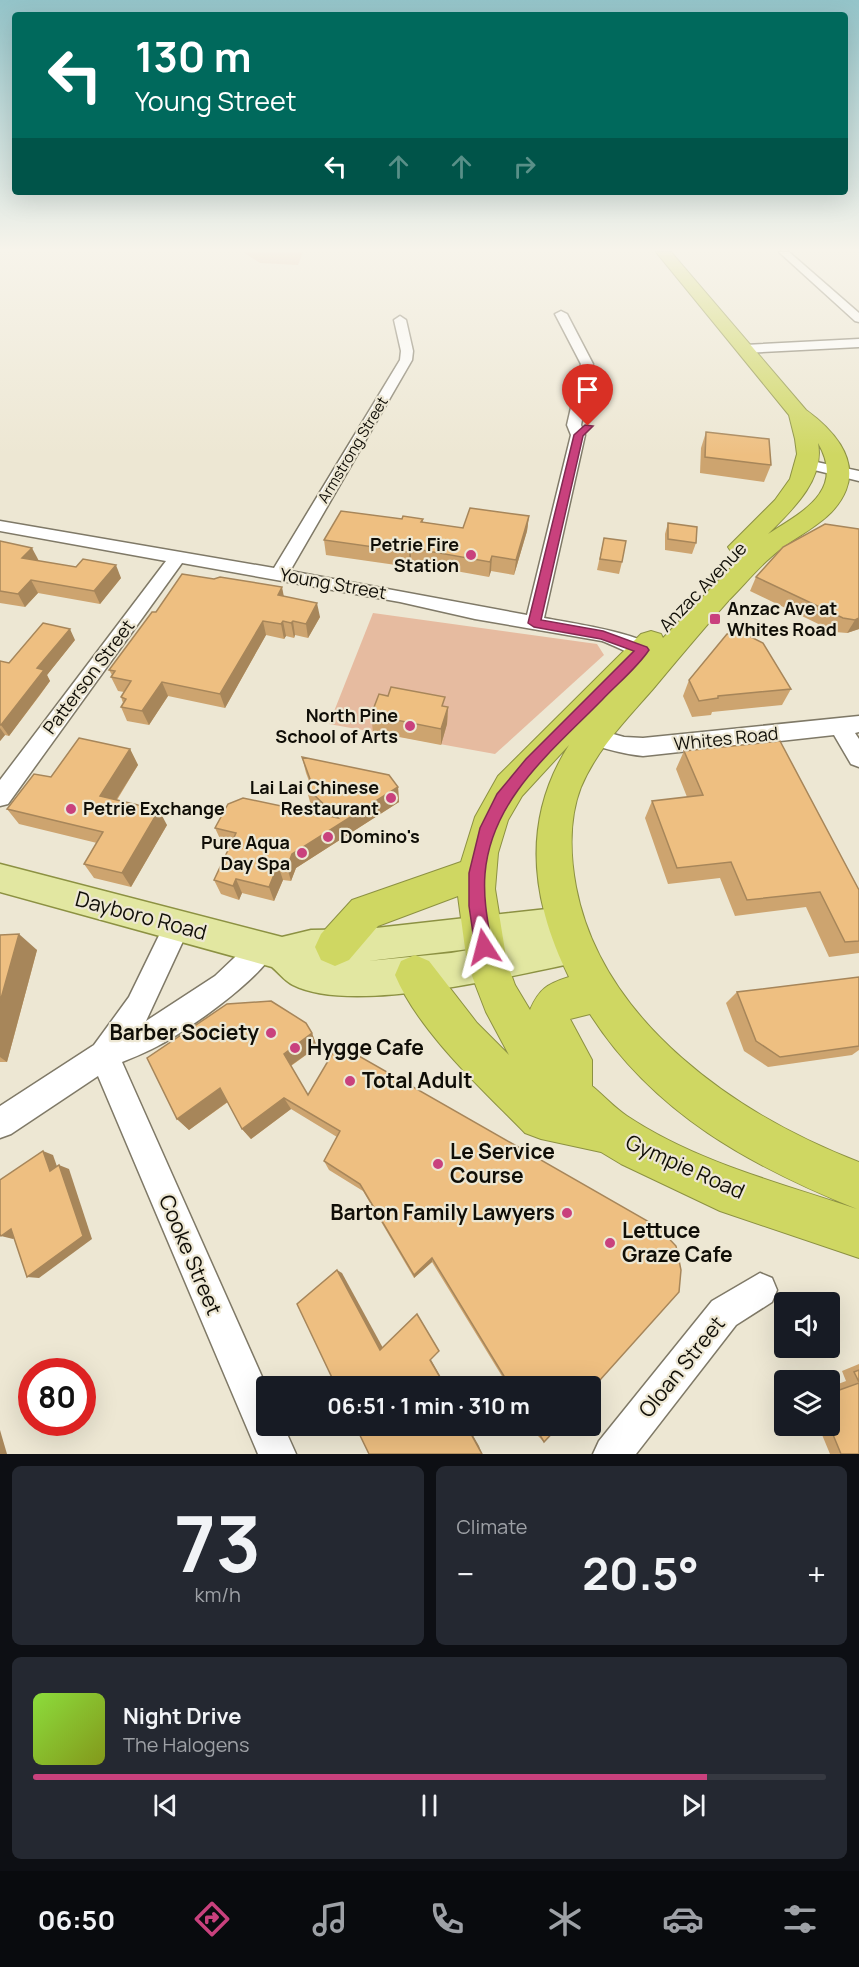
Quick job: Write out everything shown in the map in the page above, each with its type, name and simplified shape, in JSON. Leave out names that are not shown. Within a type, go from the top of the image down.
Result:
[{"type":"highway","points":[[720,320],[799,414],[824,435],[848,468],[830,498]]},
{"type":"highway","points":[[799,414],[808,460]]},
{"type":"highway","name":"Anzac Avenue","points":[[570,934],[555,865],[556,820],[570,774],[652,654],[792,492],[808,460]]},
{"type":"highway","points":[[830,498],[859,493]]},
{"type":"highway","name":"Anzac Avenue","points":[[484,947],[476,889],[477,873],[488,828],[510,786],[776,539],[817,513],[830,498]]},
{"type":"highway","points":[[335,947],[365,914],[477,873]]},
{"type":"highway","points":[[570,934],[599,993],[638,1045],[664,1072],[694,1098],[778,1153],[850,1177]]},
{"type":"highway","name":"Gympie Road","points":[[484,947],[500,998],[529,1048],[570,1095],[609,1131],[637,1148],[720,1187],[859,1234]]},
{"type":"highway","points":[[415,975],[462,1038],[541,1117],[609,1131]]},
{"type":"highway","points":[[570,1095],[572,1060],[554,1036],[549,1015],[552,1006],[565,998],[599,993]]},
{"type":"main road","name":"Dayboro Road","points":[[0,878],[272,951],[303,972],[320,976],[378,978],[415,975],[484,947]]},
{"type":"main road","name":"Dayboro Road","points":[[272,951],[311,946],[484,947],[570,934]]},
{"type":"street","name":"Armstrong Street","points":[[279,574],[406,360],[407,351],[399,320]]},
{"type":"street","points":[[534,623],[583,431],[574,425],[587,364],[570,320]]},
{"type":"street","points":[[572,320],[599,359]]},
{"type":"street","points":[[745,349],[859,343]]},
{"type":"street","points":[[808,460],[848,468]]},
{"type":"street","name":"Young Street","points":[[0,526],[407,597],[469,612],[603,635],[652,654]]},
{"type":"street","name":"Patterson Street","points":[[0,797],[178,557]]},
{"type":"street","points":[[850,725],[859,758]]},
{"type":"street","name":"Whites Road","points":[[594,737],[624,746],[643,747],[850,725]]},
{"type":"street","points":[[104,1055],[139,1007],[177,926]]},
{"type":"street","points":[[0,1124],[104,1055],[143,1039],[272,951]]},
{"type":"street","name":"Cooke Street","points":[[104,1055],[277,1454]]},
{"type":"street","name":"Oloan Street","points":[[612,1454],[724,1313],[760,1290]]},
{"type":"shaded area","points":[[373,613],[597,644],[604,655],[495,754],[329,724]]},
{"type":"building","points":[[706,432],[769,439],[771,465],[705,457]]},
{"type":"building","points":[[470,508],[529,516],[516,560],[492,556],[490,562],[411,548],[409,552],[324,540],[341,511],[402,519],[403,516],[423,519],[421,522],[463,528]]},
{"type":"building","points":[[668,523],[697,527],[696,543],[668,539]]},
{"type":"building","points":[[825,524],[859,529],[859,618],[855,620],[843,618],[756,577],[783,547]]},
{"type":"building","points":[[604,538],[626,541],[622,562],[600,559]]},
{"type":"building","points":[[0,541],[32,548],[22,558],[76,567],[83,559],[116,565],[94,591],[31,580],[18,594],[0,591]]},
{"type":"building","points":[[182,574],[214,579],[220,577],[282,587],[278,595],[317,603],[306,624],[293,621],[291,623],[283,621],[281,624],[263,621],[220,694],[162,682],[142,711],[121,707],[126,699],[121,697],[131,681],[111,677],[115,671],[109,670],[152,612],[156,612]]},
{"type":"building","points":[[43,623],[70,629],[37,668],[44,670],[0,725],[0,661],[9,663]]},
{"type":"building","points":[[743,633],[763,643],[791,689],[718,696],[718,698],[699,701],[689,680],[727,634]]},
{"type":"building","points":[[391,687],[445,697],[442,706],[448,707],[441,729],[371,715],[379,694],[388,696]]},
{"type":"building","points":[[79,738],[130,749],[100,796],[159,810],[122,873],[84,864],[103,832],[7,809],[34,774],[51,777]]},
{"type":"building","points":[[780,741],[859,890],[859,941],[845,942],[820,892],[747,900],[731,862],[677,868],[652,801],[703,795],[684,751]]},
{"type":"building","points":[[302,757],[389,775],[398,787],[292,854],[287,867],[278,865],[269,887],[236,879],[233,886],[214,880],[236,833],[215,828],[228,804],[243,798],[338,818],[306,787],[310,779]]},
{"type":"building","points":[[19,934],[0,1002],[0,935]]},
{"type":"building","points":[[859,977],[859,1046],[780,1057],[756,1041],[737,992]]},
{"type":"building","points":[[271,1001],[306,1023],[312,1033],[284,1054],[308,1095],[338,1044],[658,1227],[676,1246],[681,1270],[679,1292],[601,1379],[601,1376],[504,1376],[432,1258],[414,1275],[360,1184],[324,1161],[340,1131],[284,1098],[242,1129],[220,1088],[177,1119],[147,1058],[227,1004]]},
{"type":"building","points":[[43,1151],[50,1171],[59,1165],[83,1236],[27,1277],[11,1229],[1,1236],[0,1234],[0,1180]]},
{"type":"building","points":[[337,1270],[380,1350],[417,1314],[439,1351],[430,1360],[439,1376],[331,1376],[297,1304]]},
{"type":"building","points":[[859,1370],[859,1382],[854,1372]]},
{"type":"building","points":[[859,1383],[859,1454],[841,1454],[834,1436],[840,1436],[840,1390]]},
{"type":"building","points":[[360,1436],[472,1436],[482,1454],[369,1454]]},
{"type":"building","points":[[540,1436],[550,1436],[544,1442]]},
{"type":"place","name":"Petrie Fire Station","points":[[471,555]]},
{"type":"place","name":"Anzac Ave at Whites Road","points":[[715,619]]},
{"type":"place","name":"North Pine School of Arts","points":[[410,726]]},
{"type":"place","name":"Lai Lai Chinese Restaurant","points":[[391,798]]},
{"type":"place","name":"Petrie Exchange","points":[[71,809]]},
{"type":"place","name":"Domino's","points":[[328,837]]},
{"type":"place","name":"Pure Aqua Day Spa","points":[[302,853]]},
{"type":"place","name":"Barber Society","points":[[271,1033]]},
{"type":"place","name":"Hygge Cafe","points":[[295,1048]]},
{"type":"place","name":"Total Adult","points":[[350,1081]]},
{"type":"place","name":"Le Service Course","points":[[438,1164]]},
{"type":"place","name":"Barton Family Lawyers","points":[[567,1213]]},
{"type":"place","name":"Lettuce Graze Cafe","points":[[610,1243]]},
{"type":"route","points":[[484,947],[476,889],[480,853],[492,817],[510,786],[643,650],[603,635],[534,623],[578,435],[588,426]]}]
